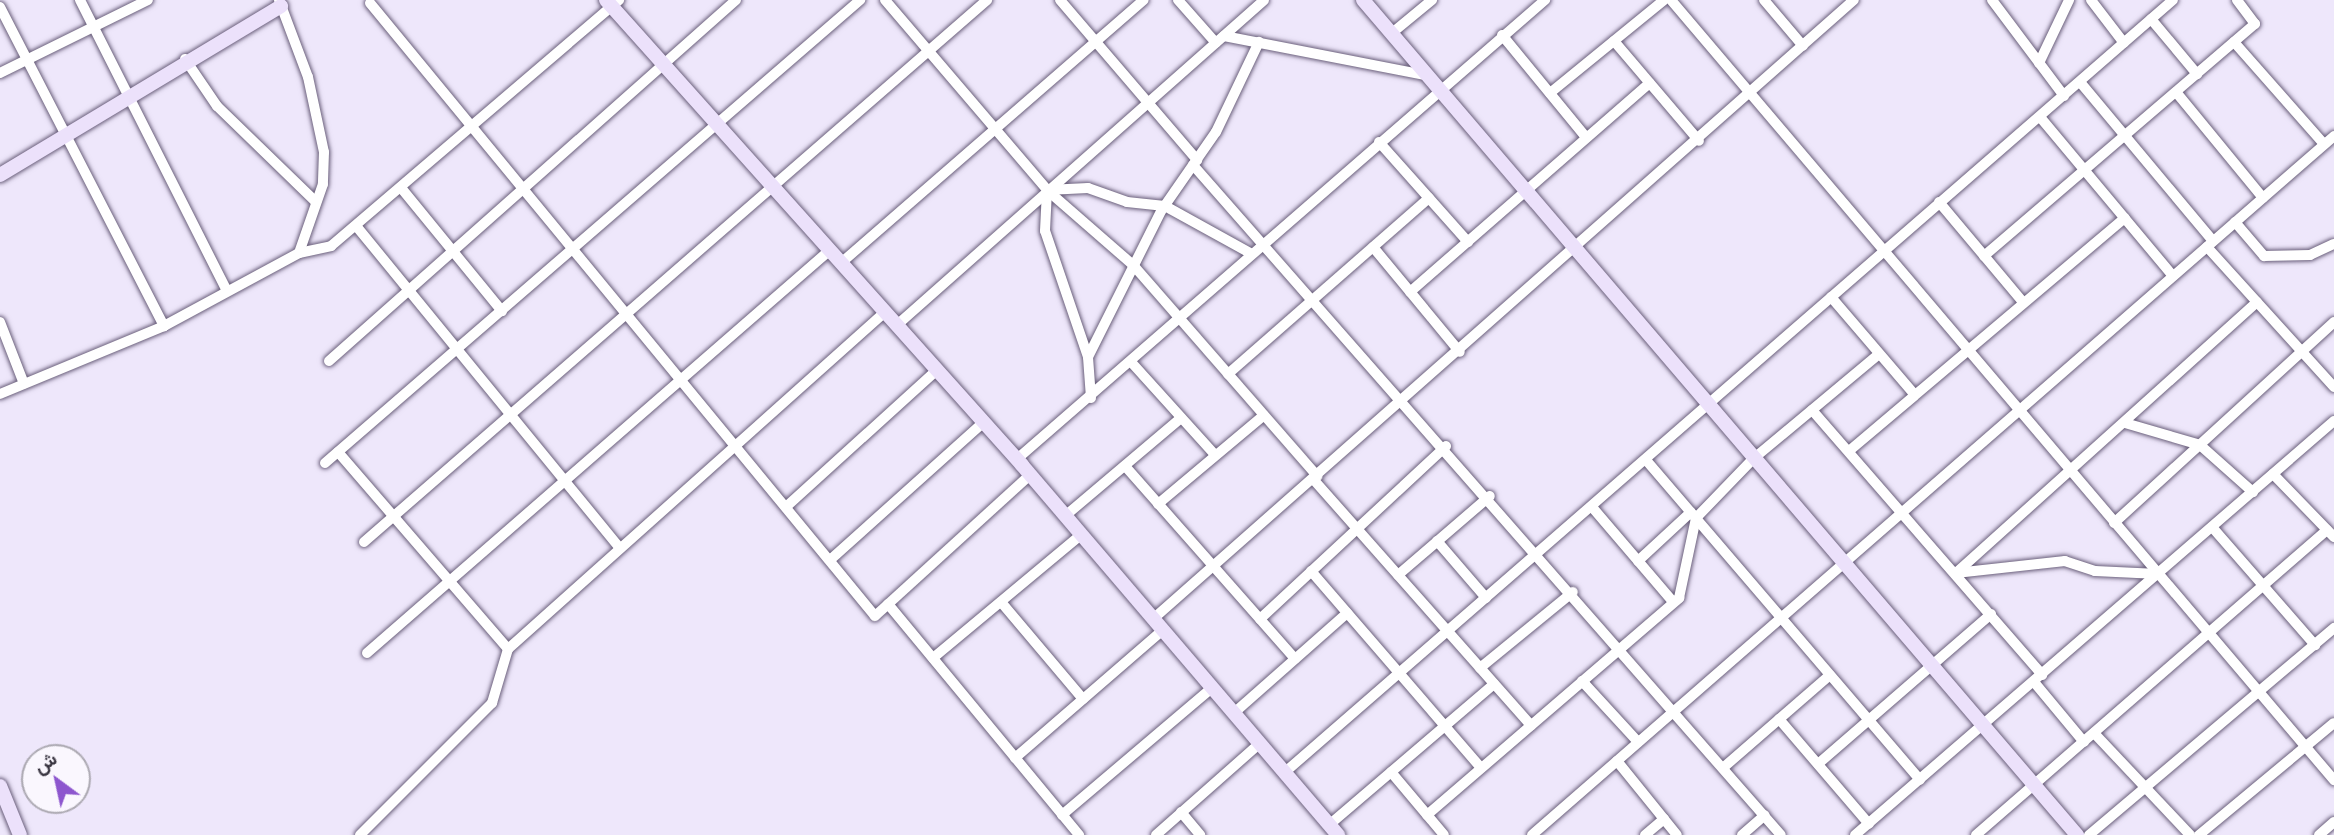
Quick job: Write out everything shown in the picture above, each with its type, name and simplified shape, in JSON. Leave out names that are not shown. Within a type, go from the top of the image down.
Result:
[{"type":"street","points":[[80,0],[125,95],[227,291]]},
{"type":"street","points":[[0,73],[95,30],[148,0]]},
{"type":"street","points":[[329,361],[736,0]]},
{"type":"street","points":[[326,463],[718,126],[860,0]]},
{"type":"street","points":[[885,0],[999,127],[1047,190],[1134,266],[1264,415],[1357,528],[1531,725]]},
{"type":"street","points":[[364,542],[986,0]]},
{"type":"street","points":[[1060,0],[1149,102],[1195,162],[1490,496],[1781,835]]},
{"type":"street","points":[[841,263],[1144,0]]},
{"type":"street","points":[[1178,0],[1220,39],[1259,42],[1435,82]]},
{"type":"street","points":[[897,325],[1264,0]]},
{"type":"street","points":[[1363,0],[1578,249],[1753,459],[1846,561],[2077,835]]},
{"type":"street","points":[[1392,33],[1432,0]]},
{"type":"street","points":[[1017,459],[1132,363],[1380,142],[1435,82],[1502,35],[1545,0]]},
{"type":"street","points":[[1550,93],[1664,0]]},
{"type":"street","points":[[1671,0],[1749,96],[2334,780]]},
{"type":"street","points":[[1764,0],[1803,46]]},
{"type":"street","points":[[1015,758],[1083,699],[1213,566],[1578,249],[1854,0]]},
{"type":"street","points":[[1992,0],[2064,96]]},
{"type":"street","points":[[2039,63],[2069,0]]},
{"type":"street","points":[[2091,0],[2124,43]]},
{"type":"street","points":[[1284,772],[2173,0]]},
{"type":"street","points":[[1984,256],[2255,24],[2237,0]]},
{"type":"street","points":[[360,11],[371,1],[630,311],[875,616],[1030,474]]},
{"type":"street","points":[[0,394],[164,326],[299,253],[331,246],[402,189],[612,2],[663,65],[1017,459],[1333,830],[1391,772],[1494,684]]},
{"type":"street","points":[[0,176],[62,133],[280,3],[309,77],[324,152],[316,202],[299,253]]},
{"type":"street","points":[[0,7],[62,133],[164,326]]},
{"type":"street","points":[[2151,19],[2197,74]]},
{"type":"street","points":[[1502,35],[1585,136]]},
{"type":"street","points":[[1614,41],[1699,141]]},
{"type":"street","points":[[1088,357],[1165,205],[1195,162],[1259,42]]},
{"type":"street","points":[[2234,42],[2324,144]]},
{"type":"street","points":[[185,59],[217,106],[316,202]]},
{"type":"street","points":[[2080,82],[2257,302],[2334,387]]},
{"type":"street","points":[[1410,292],[1585,136],[1650,83]]},
{"type":"street","points":[[2176,92],[2263,198]]},
{"type":"street","points":[[2040,117],[2174,276]]},
{"type":"street","points":[[1532,835],[2334,136]]},
{"type":"street","points":[[1380,142],[1468,242]]},
{"type":"street","points":[[1047,190],[1088,188],[1127,202],[1165,205],[1252,254]]},
{"type":"street","points":[[402,189],[502,311]]},
{"type":"street","points":[[1047,190],[1045,231],[1088,357],[1091,398]]},
{"type":"street","points":[[1228,374],[1429,198]]},
{"type":"street","points":[[1939,202],[2023,302]]},
{"type":"street","points":[[1849,451],[1965,349],[2125,218]]},
{"type":"street","points":[[2235,222],[2264,256],[2310,255],[2334,244]]},
{"type":"street","points":[[357,227],[620,548]]},
{"type":"street","points":[[1373,247],[1460,352]]},
{"type":"street","points":[[367,653],[830,250]]},
{"type":"street","points":[[1831,297],[1913,394]]},
{"type":"street","points":[[1956,573],[2071,473],[2257,302]]},
{"type":"street","points":[[360,835],[492,703],[508,649],[885,312]]},
{"type":"street","points":[[0,322],[24,384]]},
{"type":"street","points":[[2114,523],[2334,322]]},
{"type":"street","points":[[1638,561],[1753,459],[1878,355]]},
{"type":"street","points":[[1132,363],[1215,455]]},
{"type":"street","points":[[787,506],[937,370]]},
{"type":"street","points":[[1812,410],[1903,511],[1990,614],[2084,742]]},
{"type":"street","points":[[1158,504],[1264,415]]},
{"type":"street","points":[[1065,516],[1181,418]]},
{"type":"street","points":[[1856,835],[2334,421]]},
{"type":"street","points":[[830,560],[984,422]]},
{"type":"street","points":[[2125,423],[2200,445],[2253,492]]},
{"type":"street","points":[[1259,620],[1446,446]]},
{"type":"street","points":[[338,452],[508,649]]},
{"type":"street","points":[[1646,460],[1920,780]]},
{"type":"street","points":[[1125,466],[1294,659]]},
{"type":"street","points":[[1976,835],[2263,585],[2331,534],[2273,474]]},
{"type":"street","points":[[1398,575],[1490,496]]},
{"type":"street","points":[[1592,507],[1673,602]]},
{"type":"street","points":[[1427,815],[1673,602],[1693,515]]},
{"type":"street","points":[[2212,527],[2315,645]]},
{"type":"street","points":[[933,658],[1082,534]]},
{"type":"street","points":[[1437,541],[1486,598]]},
{"type":"street","points":[[1956,573],[2065,561],[2095,571],[2158,574]]},
{"type":"street","points":[[1311,571],[1481,768]]},
{"type":"street","points":[[1480,668],[1573,592]]},
{"type":"street","points":[[1001,602],[1083,699]]},
{"type":"street","points":[[888,604],[1079,835]]},
{"type":"street","points":[[1234,713],[1347,613]]},
{"type":"street","points":[[1818,764],[1990,614]]},
{"type":"street","points":[[2089,835],[2334,628]]},
{"type":"street","points":[[1724,767],[1829,675]]},
{"type":"street","points":[[1582,681],[1638,742]]},
{"type":"street","points":[[1062,815],[1212,688]]},
{"type":"street","points":[[1779,719],[1869,824]]},
{"type":"street","points":[[2199,835],[2334,723]]},
{"type":"street","points":[[2094,733],[2190,835]]},
{"type":"street","points":[[1156,835],[1260,743]]},
{"type":"street","points":[[1617,761],[1677,835]]},
{"type":"street","points":[[1391,772],[1444,835]]},
{"type":"street","points":[[0,786],[20,835]]},
{"type":"street","points":[[1181,812],[1200,835]]},
{"type":"street","points":[[1742,835],[1765,815]]},
{"type":"street","points":[[1645,835],[1664,820]]},
{"type":"street","points":[[2319,835],[2334,822]]}]
